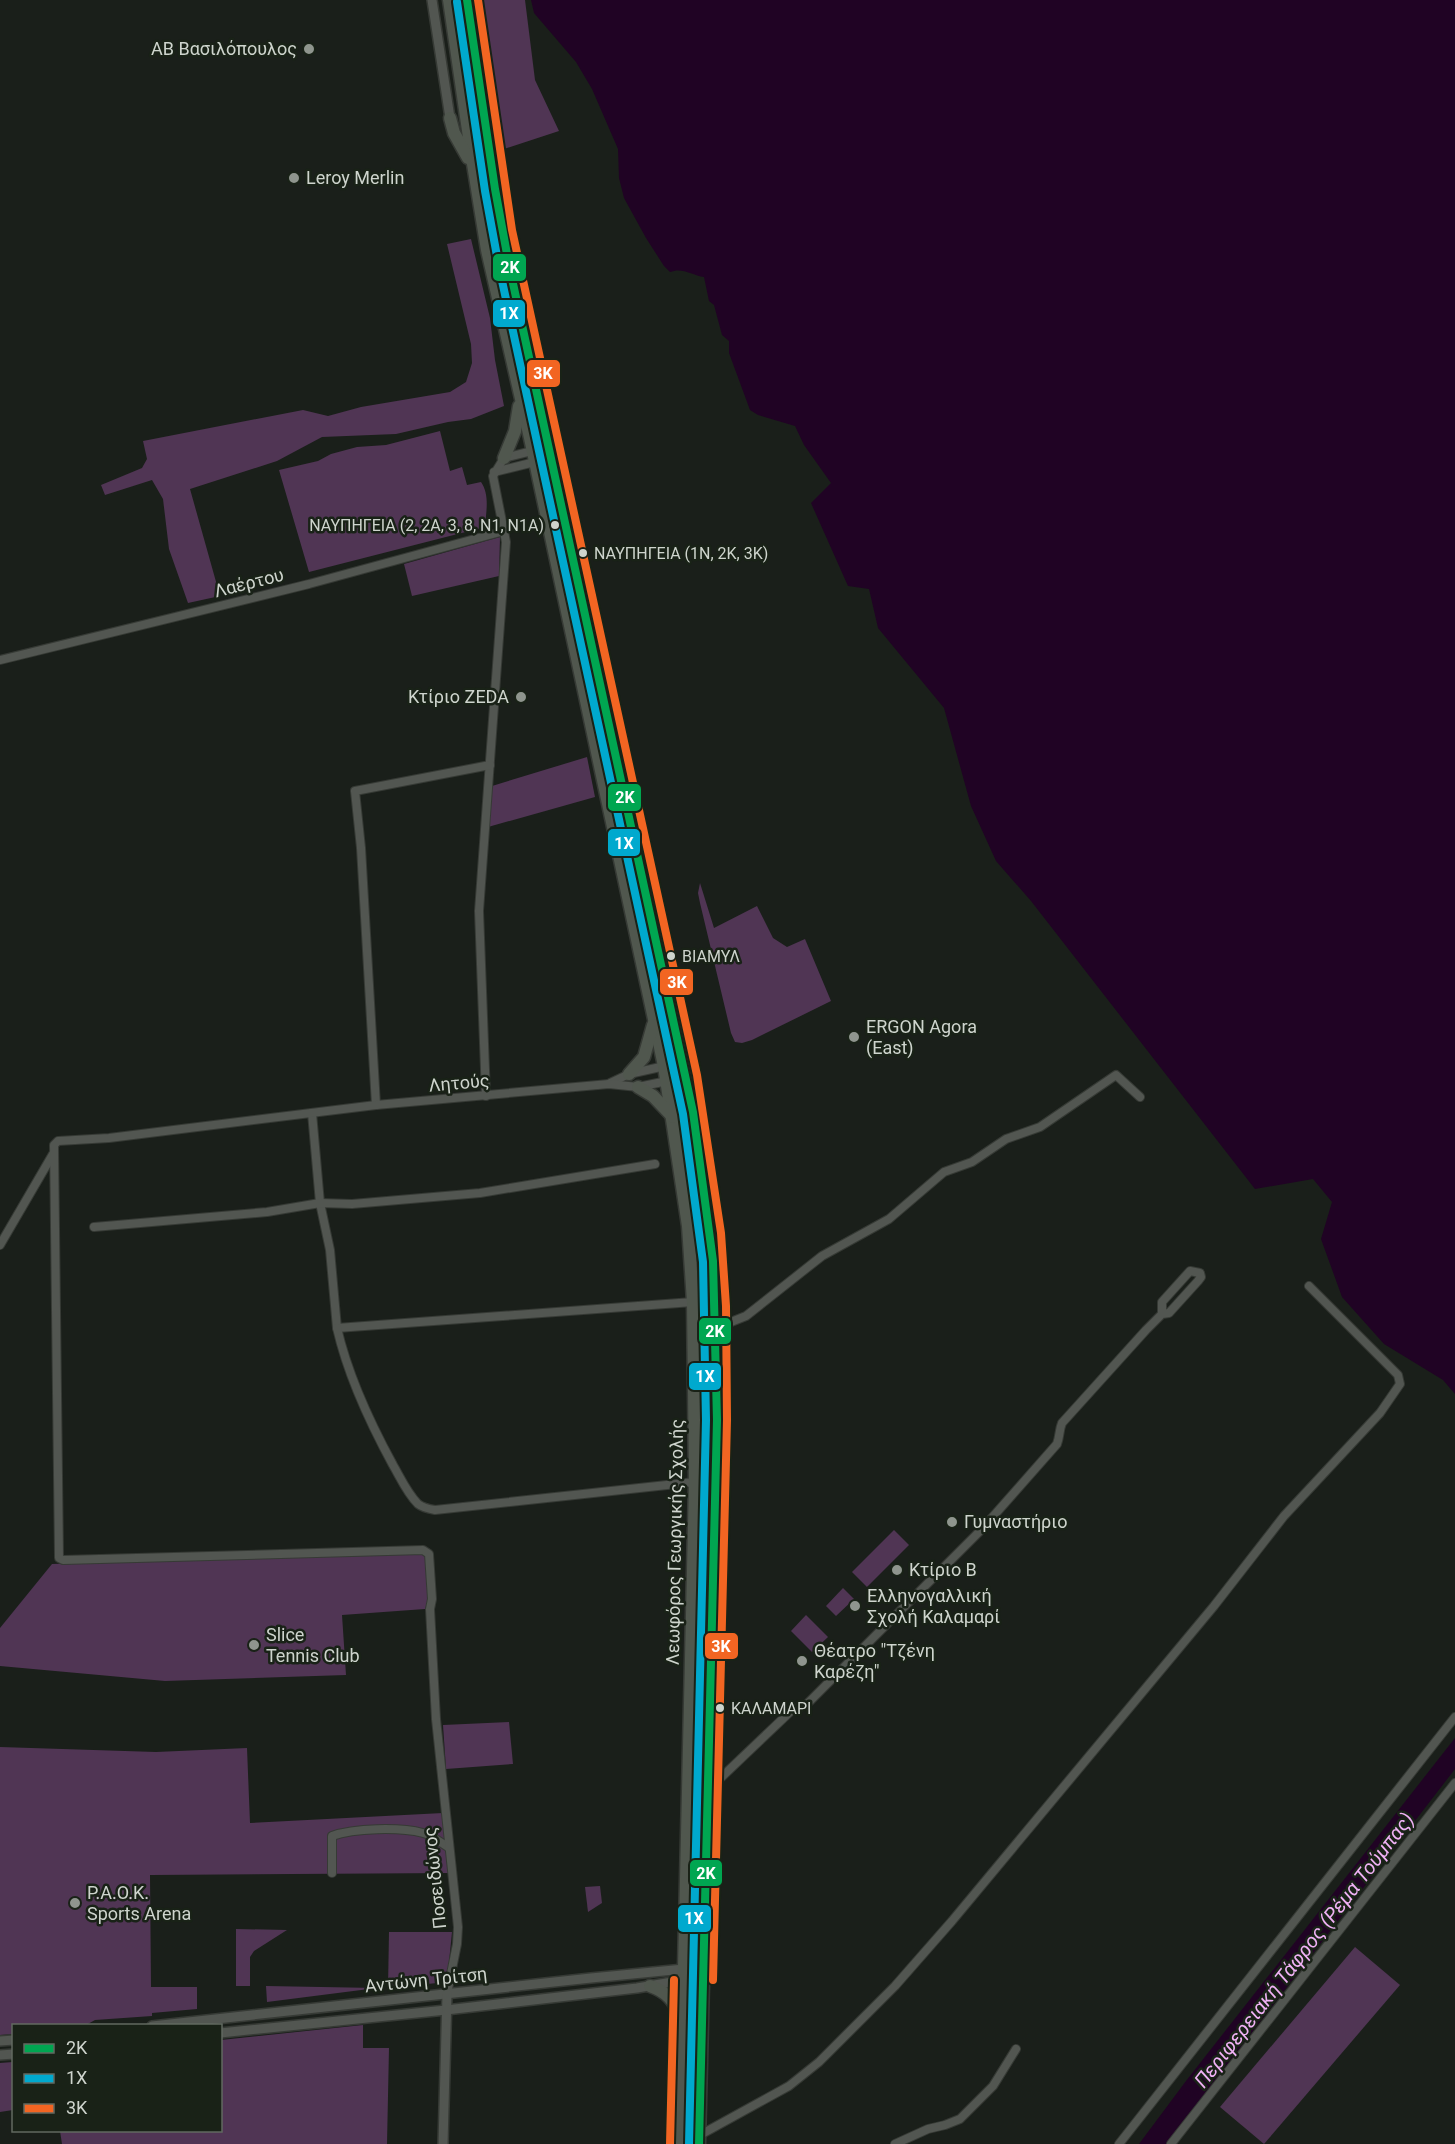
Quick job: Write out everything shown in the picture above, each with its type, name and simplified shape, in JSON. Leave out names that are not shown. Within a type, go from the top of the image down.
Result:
[{"type":"main road","points":[[449,0],[487,250],[534,456],[654,1021],[647,1050],[640,1063],[629,1074]]},
{"type":"main road","points":[[467,0],[498,212],[687,1077],[711,1235],[716,1328],[715,1532],[699,2140]]},
{"type":"main road","points":[[450,118],[454,133],[474,173]]},
{"type":"main road","points":[[504,458],[515,431],[520,399]]},
{"type":"main road","name":"Λεωφόρος Γεωργικής Σχολής","points":[[654,1021],[673,1117],[688,1226],[693,1302],[695,1482],[680,2144]]},
{"type":"main road","points":[[638,1087],[653,1096],[673,1117]]},
{"type":"main road","points":[[650,1986],[671,1998],[682,2025]]},
{"type":"street","points":[[432,0],[450,118]]},
{"type":"street","points":[[486,1096],[479,910],[496,658],[506,551],[493,480],[494,472],[504,458],[550,453]]},
{"type":"street","points":[[494,472],[534,456]]},
{"type":"street","name":"Λαέρτου","points":[[0,660],[309,584],[504,531]]},
{"type":"street","points":[[376,1105],[361,849],[355,791],[490,765]]},
{"type":"street","name":"Λητούς","points":[[609,1084],[629,1074],[683,1062]]},
{"type":"street","points":[[716,1328],[746,1316],[822,1256],[889,1219],[944,1172],[972,1162],[1006,1139],[1040,1127],[1116,1075],[1140,1097]]},
{"type":"street","name":"Λητούς","points":[[54,1152],[54,1145],[58,1141],[109,1138],[376,1105],[609,1084],[638,1087],[687,1077]]},
{"type":"street","points":[[312,1113],[320,1203],[330,1250],[342,1348],[357,1392],[376,1432],[406,1488],[417,1503],[435,1510],[695,1482]]},
{"type":"street","points":[[0,1245],[54,1152]]},
{"type":"street","name":"Ποσειδώνος","points":[[54,1152],[60,1560],[423,1550],[430,1557],[432,1599],[430,1609],[436,1719],[458,1927],[447,1994],[443,2144]]},
{"type":"street","points":[[94,1227],[267,1212],[320,1203],[352,1204],[480,1193],[655,1164]]},
{"type":"street","points":[[708,1790],[791,1711],[807,1704],[982,1529],[1057,1444],[1061,1435],[1062,1423],[1162,1314],[1169,1313],[1198,1281],[1201,1277],[1200,1273],[1190,1271],[1180,1281],[1162,1302],[1162,1314]]},
{"type":"street","points":[[699,2140],[789,2086],[819,2062],[894,1986],[952,1921],[1136,1700],[1284,1516],[1380,1413],[1400,1384],[1398,1375],[1310,1286]]},
{"type":"street","points":[[338,1328],[693,1302]]},
{"type":"street","points":[[1119,2144],[1455,1717]]},
{"type":"street","points":[[1171,2144],[1455,1783]]},
{"type":"street","points":[[333,1873],[332,1836],[346,1831],[404,1830],[425,1833],[448,1847]]},
{"type":"street","name":"Αντώνη Τρίτση","points":[[222,2033],[650,1986],[684,1975]]},
{"type":"street","name":"Αντώνη Τρίτση","points":[[162,2024],[447,1994],[703,1975]]},
{"type":"street","points":[[896,2144],[928,2128],[960,2119],[993,2086],[1016,2049]]},
{"type":"shaded area","points":[[480,0],[525,0],[535,80],[559,131],[498,151]]},
{"type":"shaded area","points":[[471,239],[490,318],[504,406],[471,419],[396,434],[322,437],[277,461],[190,489],[220,596],[188,603],[169,549],[163,499],[152,480],[105,495],[101,485],[142,468],[147,459],[143,441],[303,410],[328,416],[361,407],[450,392],[466,382],[472,363],[471,344],[447,244]]},
{"type":"shaded area","points":[[440,431],[450,471],[462,467],[467,485],[481,482],[484,487],[487,504],[485,527],[309,572],[279,470],[318,461],[331,454],[357,447],[386,445]]},
{"type":"shaded area","points":[[500,537],[499,576],[412,596],[404,564]]},
{"type":"shaded area","points":[[587,757],[595,797],[488,827],[492,786]]},
{"type":"shaded area","points":[[700,883],[714,928],[757,906],[773,938],[787,947],[805,939],[831,1001],[752,1040],[742,1043],[735,1042],[700,903],[698,893]]},
{"type":"shaded area","points":[[894,1530],[909,1545],[867,1587],[852,1572]]},
{"type":"shaded area","name":"Slice Tennis Club","points":[[432,1552],[435,1596],[430,1596],[425,1609],[342,1615],[346,1675],[165,1681],[0,1666],[0,1628],[52,1564]]},
{"type":"shaded area","points":[[843,1588],[854,1599],[836,1616],[826,1606]]},
{"type":"shaded area","points":[[806,1615],[828,1637],[812,1652],[791,1631]]},
{"type":"shaded area","points":[[509,1722],[513,1764],[446,1769],[443,1725]]},
{"type":"shaded area","name":"P.A.O.K. Sports Arena","points":[[0,1747],[156,1752],[247,1748],[250,1823],[443,1813],[451,1873],[150,1875],[151,1987],[197,1987],[197,2009],[152,2013],[152,2016],[95,2020],[88,2024],[12,2024],[12,2034],[0,2035]]},
{"type":"shaded area","points":[[600,1886],[602,1903],[588,1912],[585,1887]]},
{"type":"shaded area","points":[[236,1929],[287,1930],[254,1951],[250,1957],[250,1986],[236,1986]]},
{"type":"shaded area","points":[[389,1932],[452,1932],[447,1982],[388,1988]]},
{"type":"shaded area","points":[[1355,1947],[1400,1985],[1264,2144],[1220,2107]]},
{"type":"shaded area","points":[[266,1986],[377,1988],[267,2002]]},
{"type":"shaded area","points":[[363,2025],[363,2048],[389,2048],[387,2144],[62,2144],[60,2132],[222,2132],[222,2040]]},
{"type":"shaded area","points":[[12,2062],[12,2110],[0,2112],[0,2063]]},
{"type":"water","points":[[531,0],[1455,0],[1455,1394],[1443,1380],[1384,1344],[1342,1297],[1321,1239],[1332,1202],[1313,1179],[1255,1189],[1031,901],[996,861],[971,806],[944,708],[878,628],[869,589],[848,586],[811,503],[831,483],[804,445],[795,426],[758,415],[750,410],[729,353],[729,341],[722,335],[714,305],[709,301],[704,277],[683,271],[670,272],[646,238],[624,198],[619,178],[618,149],[592,89],[576,62],[534,13]]},
{"type":"water","name":"Περιφερειακή Τάφρος (Ρέμα Τούμπας)","points":[[1455,1738],[1455,1769],[1166,2144],[1139,2144],[1186,2081]]},
{"type":"transit line","name":"2Κ","points":[[467,0],[495,189],[509,265],[693,1112],[713,1261],[717,1420],[699,2144]]},
{"type":"transit line","name":"3Κ","points":[[478,0],[512,230],[697,1075],[721,1233],[726,1306],[727,1420],[713,1980]]},
{"type":"transit line","name":"1Χ","points":[[457,2],[485,191],[499,267],[683,1114],[703,1262],[706,1420],[689,2144]]},
{"type":"transit line","name":"3Κ","points":[[670,2144],[674,1980]]},
{"type":"place","name":"ΑΒ Βασιλόπουλος","points":[[309,49]]},
{"type":"place","name":"Leroy Merlin","points":[[294,178]]},
{"type":"place","name":"ΝΑΥΠΗΓΕΙΑ (2, 2Α, 3, 8, Ν1, Ν1Α)","points":[[555,525]]},
{"type":"place","name":"ΝΑΥΠΗΓΕΙΑ (1Ν, 2Κ, 3Κ)","points":[[583,553]]},
{"type":"place","name":"Κτίριο ZEDA","points":[[521,697]]},
{"type":"place","name":"ΒΙΑΜΥΛ","points":[[671,956]]},
{"type":"place","name":"ERGON Agora (East)","points":[[854,1037]]},
{"type":"place","name":"Γυμναστήριο","points":[[952,1522]]},
{"type":"place","name":"Κτίριο Β","points":[[897,1570]]},
{"type":"place","name":"Ελληνογαλλική Σχολή Καλαμαρί","points":[[855,1606]]},
{"type":"place","name":"Slice Tennis Club","points":[[254,1645]]},
{"type":"place","name":"Θέατρο \"Τζένη Καρέζη\"","points":[[802,1661]]},
{"type":"place","name":"ΚΑΛΑΜΑΡΙ","points":[[720,1708]]},
{"type":"place","name":"P.A.O.K. Sports Arena","points":[[75,1903]]}]
